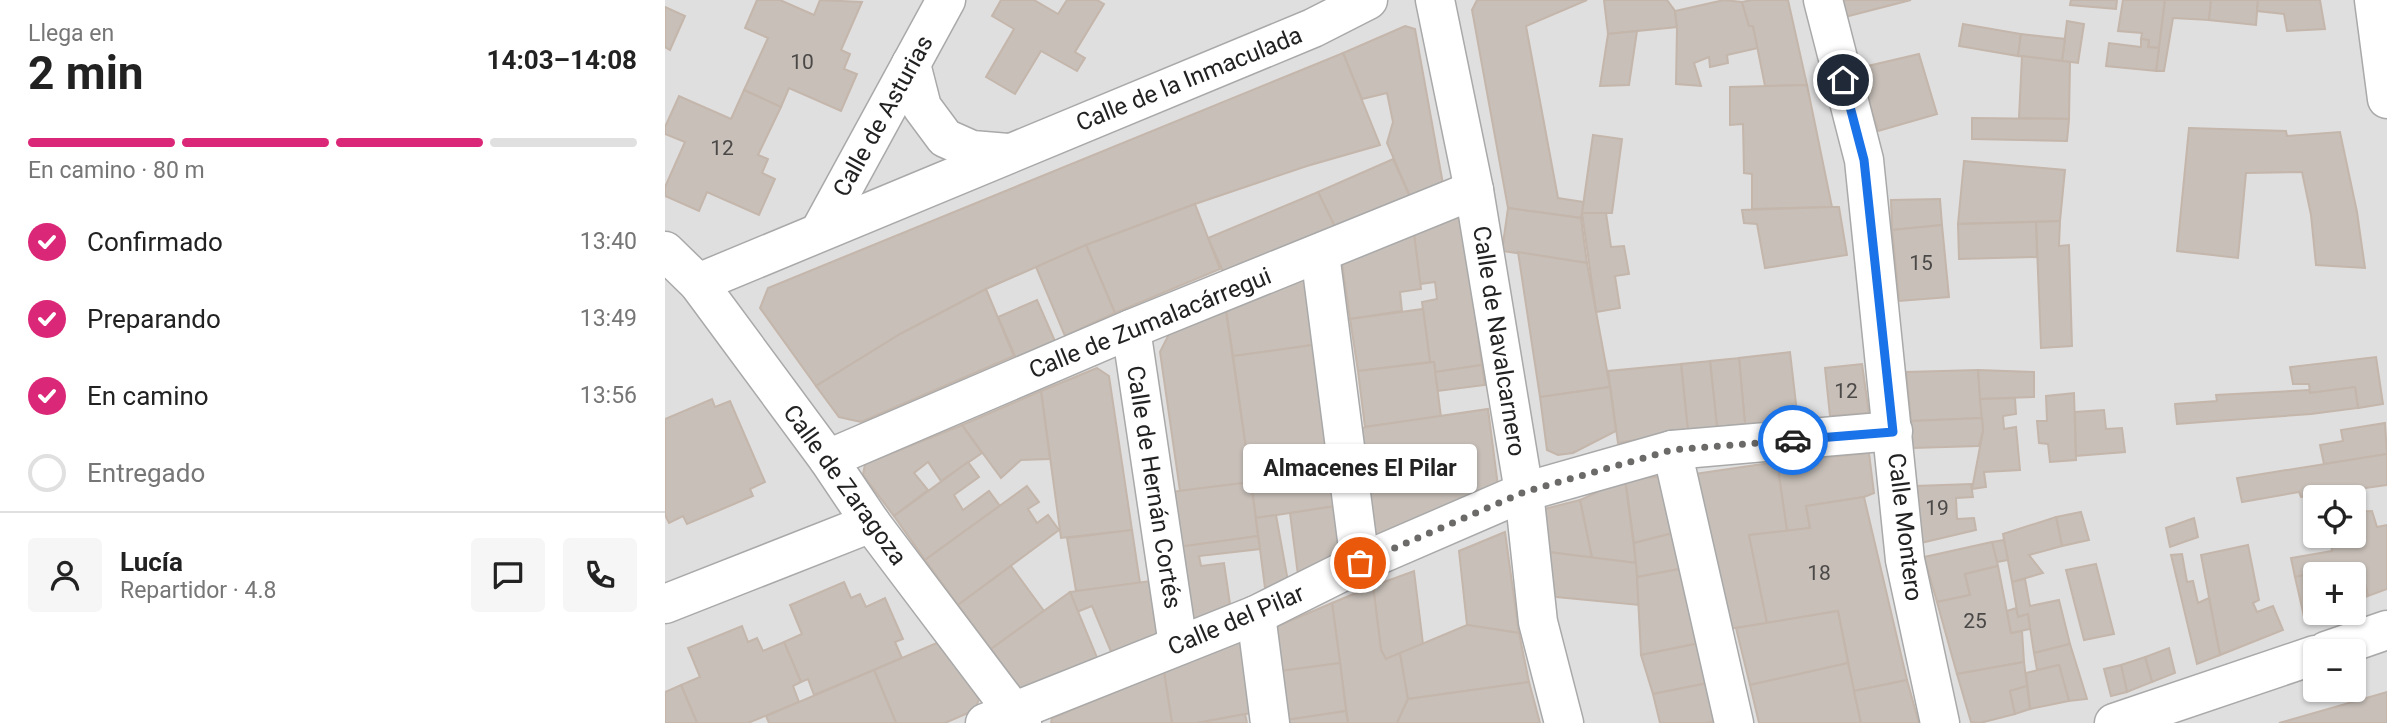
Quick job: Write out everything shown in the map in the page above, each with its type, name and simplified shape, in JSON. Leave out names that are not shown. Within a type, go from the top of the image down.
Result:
[{"type":"street","name":"Calle de Asturias","points":[[820,231],[946,0]]},
{"type":"street","name":"Calle de la Inmaculada","points":[[676,267],[820,231],[1313,28],[1368,0]]},
{"type":"street","name":"Calle de Navalcarnero","points":[[1435,0],[1474,190],[1524,492],[1538,622],[1564,723]]},
{"type":"street","name":"Calle Montero","points":[[1823,0],[1864,160],[1905,560],[1940,723]]},
{"type":"street","points":[[2374,0],[2387,99]]},
{"type":"street","name":"Calle de la Inmaculada","points":[[911,64],[922,107],[945,138],[972,150],[1008,153]]},
{"type":"street","name":"Calle de Zumalacárregui","points":[[828,459],[1131,329],[1474,190]]},
{"type":"street","points":[[1320,254],[1360,563]]},
{"type":"street","name":"Calle de Zaragoza","points":[[676,267],[828,459],[1007,719]]},
{"type":"street","name":"Calle de Hernán Cortés","points":[[1131,329],[1178,645]]},
{"type":"street","name":"Calle del Pilar","points":[[1007,719],[1178,645],[1256,615],[1360,563],[1524,492],[1672,450],[1893,432]]},
{"type":"street","points":[[1672,450],[1734,723]]},
{"type":"street","points":[[665,604],[871,523]]},
{"type":"street","points":[[1256,615],[1270,723]]},
{"type":"street","points":[[2361,639],[2387,630]]},
{"type":"street","points":[[2114,723],[2303,659]]},
{"type":"shaded area","points":[[665,0],[2387,0],[2387,723],[665,723]]},
{"type":"building","points":[[757,0],[780,0],[814,15],[820,0],[862,2],[841,50],[850,54],[844,69],[857,74],[841,111],[789,88],[781,107],[744,90],[768,38],[745,28]]},
{"type":"building","points":[[1001,0],[1034,0],[1058,14],[1067,0],[1097,0],[1104,4],[1075,52],[1085,58],[1077,71],[1041,51],[1015,94],[986,77],[1014,29],[992,16]]},
{"type":"building","points":[[1477,0],[1587,0],[1526,26],[1558,198],[1584,202],[1581,218],[1508,208],[1472,10]]},
{"type":"building","points":[[1604,0],[1667,0],[1675,11],[1677,27],[1608,34]]},
{"type":"building","points":[[1724,0],[1742,2],[1749,26],[1753,26],[1758,48],[1727,55],[1728,63],[1710,67],[1709,57],[1694,63],[1701,86],[1676,84],[1675,11]]},
{"type":"building","points":[[1788,0],[1807,85],[1765,86],[1753,26],[1749,26],[1742,2]]},
{"type":"building","points":[[1841,0],[1911,0],[1845,17]]},
{"type":"building","points":[[2071,0],[2117,0],[2116,9],[2070,5]]},
{"type":"building","points":[[2123,0],[2165,0],[2159,48],[2148,47],[2149,40],[2141,39],[2142,33],[2118,31]]},
{"type":"building","points":[[2165,0],[2211,0],[2209,20],[2173,18],[2164,71],[2156,71]]},
{"type":"building","points":[[2211,0],[2258,0],[2256,25],[2209,20]]},
{"type":"building","points":[[2258,0],[2320,0],[2325,29],[2287,31],[2284,14],[2257,11]]},
{"type":"building","points":[[665,7],[685,16],[670,50],[665,47]]},
{"type":"building","points":[[2067,21],[2084,24],[2078,63],[2062,61]]},
{"type":"building","points":[[1963,24],[2021,34],[2018,56],[1959,46]]},
{"type":"building","points":[[1405,26],[1415,29],[1443,184],[1411,199],[1387,143],[1393,122],[1387,93],[1362,99],[1343,53]]},
{"type":"building","points":[[1637,31],[1629,85],[1600,86],[1608,34]]},
{"type":"building","points":[[2021,34],[2065,39],[2062,61],[2018,56]]},
{"type":"building","points":[[2141,39],[2149,40],[2148,47],[2159,48],[2156,71],[2106,66],[2109,43],[2141,47]]},
{"type":"building","points":[[1343,53],[1380,145],[1307,166],[1195,204],[1086,245],[986,289],[900,334],[816,386],[760,308],[768,288]]},
{"type":"building","points":[[1919,54],[1937,114],[1878,131],[1859,68]]},
{"type":"building","points":[[2022,56],[2070,62],[2069,119],[2019,118]]},
{"type":"building","points":[[1807,85],[1832,207],[1752,209],[1752,174],[1744,173],[1743,124],[1730,125],[1730,87]]},
{"type":"building","points":[[744,90],[781,107],[758,155],[768,159],[762,173],[775,179],[759,215],[707,192],[699,211],[665,196],[665,187],[685,142],[665,134],[665,127],[679,96],[731,119]]},
{"type":"building","points":[[1972,118],[2069,119],[2067,141],[1972,139]]},
{"type":"building","points":[[2189,128],[2286,131],[2287,136],[2340,132],[2357,212],[2365,268],[2316,265],[2311,215],[2302,172],[2246,173],[2238,258],[2177,251]]},
{"type":"building","points":[[1593,135],[1622,139],[1612,213],[1582,213]]},
{"type":"building","points":[[1393,159],[1411,199],[1336,229],[1318,192]]},
{"type":"building","points":[[1964,161],[2065,170],[2060,221],[1958,224]]},
{"type":"building","points":[[1318,192],[1336,229],[1226,278],[1208,238]]},
{"type":"building","points":[[1940,199],[1942,225],[1892,230],[1891,200]]},
{"type":"building","points":[[1195,204],[1220,269],[1115,313],[1086,245]]},
{"type":"building","points":[[1839,207],[1847,255],[1765,268],[1757,224],[1744,223],[1742,210]]},
{"type":"building","points":[[1508,208],[1581,218],[1587,263],[1502,251]]},
{"type":"building","points":[[1582,213],[1606,213],[1611,247],[1624,246],[1629,274],[1615,276],[1620,308],[1596,312]]},
{"type":"building","points":[[1462,214],[1482,365],[1435,372],[1434,362],[1430,362],[1422,302],[1437,299],[1435,282],[1420,284],[1414,234]]},
{"type":"building","points":[[2060,221],[2059,246],[2069,245],[2072,346],[2041,348],[2036,222]]},
{"type":"building","points":[[2036,222],[2037,257],[1959,259],[1958,224]]},
{"type":"building","points":[[1942,225],[1949,297],[1899,301],[1892,230]]},
{"type":"building","points":[[1414,234],[1421,289],[1400,292],[1402,311],[1350,319],[1342,264]]},
{"type":"building","points":[[1086,245],[1115,313],[1065,336],[1036,267]]},
{"type":"building","points":[[1518,252],[1587,263],[1610,387],[1540,397]]},
{"type":"building","points":[[1305,278],[1313,345],[1233,356],[1226,311]]},
{"type":"building","points":[[986,289],[1014,356],[861,422],[839,417],[816,386],[900,334]]},
{"type":"building","points":[[1037,300],[1058,348],[1019,365],[998,317]]},
{"type":"building","points":[[1423,309],[1430,362],[1358,371],[1350,319]]},
{"type":"building","points":[[1226,311],[1251,482],[1180,491],[1160,352],[1169,334]]},
{"type":"building","points":[[1313,345],[1336,506],[1256,518],[1233,356]]},
{"type":"building","points":[[1790,352],[1798,421],[1745,424],[1739,358]]},
{"type":"building","points":[[2376,357],[2383,404],[2358,408],[2355,387],[2310,393],[2309,384],[2293,384],[2290,367]]},
{"type":"building","points":[[1739,358],[1745,424],[1717,427],[1710,361]]},
{"type":"building","points":[[1710,361],[1717,427],[1688,431],[1681,364]]},
{"type":"building","points":[[1434,362],[1441,417],[1365,427],[1358,371]]},
{"type":"building","points":[[1681,364],[1688,431],[1618,443],[1608,371]]},
{"type":"building","points":[[1862,364],[1869,413],[1830,416],[1825,368]]},
{"type":"building","points":[[1482,365],[1485,385],[1438,391],[1435,372]]},
{"type":"building","points":[[1097,368],[1109,376],[1132,530],[1061,538],[1041,391]]},
{"type":"building","points":[[1978,370],[1982,418],[1911,421],[1906,372]]},
{"type":"building","points":[[1978,370],[2034,372],[2034,397],[1980,399]]},
{"type":"building","points":[[1610,387],[1616,431],[1573,453],[1558,455],[1547,450],[1540,397]]},
{"type":"building","points":[[2355,387],[2358,408],[2177,424],[2175,404],[2217,401],[2216,395],[2309,390],[2310,393]]},
{"type":"building","points":[[1041,391],[1050,459],[1021,460],[1001,478],[962,425]]},
{"type":"building","points":[[2074,393],[2076,460],[2050,462],[2048,444],[2039,443],[2037,421],[2047,421],[2046,396]]},
{"type":"building","points":[[2015,398],[2016,414],[2003,416],[2004,429],[2016,427],[2020,470],[1984,472],[1986,487],[1972,489],[1983,431],[1980,399]]},
{"type":"building","points":[[712,399],[715,407],[730,401],[765,482],[750,489],[753,496],[687,524],[683,516],[669,523],[665,515],[665,419]]},
{"type":"building","points":[[1488,409],[1498,486],[1375,536],[1360,430],[1365,427]]},
{"type":"building","points":[[2104,410],[2106,429],[2122,428],[2125,452],[2076,456],[2075,412]]},
{"type":"building","points":[[1982,418],[1983,431],[1979,446],[1913,448],[1911,421]]},
{"type":"building","points":[[2385,423],[2387,454],[2324,464],[2320,445],[2343,441],[2341,430]]},
{"type":"building","points":[[962,425],[982,453],[941,481],[928,462],[914,473],[928,490],[894,516],[863,475],[865,464]]},
{"type":"building","points":[[1869,453],[1874,493],[1806,506],[1810,528],[1787,531],[1777,462]]},
{"type":"building","points":[[2387,454],[2387,485],[2366,488],[2366,485],[2303,485],[2303,497],[2299,492],[2242,502],[2237,478]]},
{"type":"building","points":[[968,462],[979,477],[954,495],[963,510],[989,491],[1000,506],[925,560],[894,516]]},
{"type":"building","points":[[1777,462],[1787,531],[1749,535],[1767,623],[1728,629],[1694,474]]},
{"type":"building","points":[[1670,476],[1681,531],[1634,543],[1625,479]]},
{"type":"building","points":[[1625,479],[1636,563],[1592,558],[1580,500]]},
{"type":"building","points":[[1251,482],[1258,536],[1178,547],[1170,492]]},
{"type":"building","points":[[1971,484],[1973,497],[1956,498],[1957,519],[1974,518],[1976,530],[1921,543],[1915,486]]},
{"type":"building","points":[[1027,486],[1039,502],[1028,509],[1037,523],[1048,515],[1059,530],[958,605],[925,560]]},
{"type":"building","points":[[1864,497],[1907,680],[1854,691],[1838,611],[1767,623],[1749,535],[1810,528],[1806,506]]},
{"type":"building","points":[[1580,500],[1592,558],[1541,551],[1540,510]]},
{"type":"building","points":[[1336,506],[1343,557],[1298,575],[1290,513]]},
{"type":"building","points":[[2366,511],[2372,511],[2377,527],[2387,525],[2387,589],[2368,596],[2366,562],[2303,562],[2303,575],[2295,577],[2291,558],[2332,551],[2332,548],[2366,548]]},
{"type":"building","points":[[2081,512],[2089,540],[2062,546],[2056,517]]},
{"type":"building","points":[[1276,515],[1288,581],[1265,588],[1256,518]]},
{"type":"building","points":[[2056,517],[2062,546],[2029,555],[2043,573],[2012,582],[2003,534]]},
{"type":"building","points":[[2194,518],[2198,537],[2170,547],[2166,528]]},
{"type":"building","points":[[1132,530],[1140,583],[1076,591],[1067,538]]},
{"type":"building","points":[[1681,531],[1690,567],[1637,577],[1634,543]]},
{"type":"building","points":[[1505,532],[1519,633],[1467,625],[1459,551]]},
{"type":"building","points":[[1258,536],[1260,549],[1199,556],[1201,566],[1224,563],[1230,604],[1187,623],[1178,547]]},
{"type":"building","points":[[2004,540],[2008,560],[1997,562],[1992,542]]},
{"type":"building","points":[[1992,542],[1998,566],[1965,574],[1970,595],[1937,602],[1924,557]]},
{"type":"building","points":[[2248,545],[2259,600],[2253,603],[2257,612],[2273,606],[2283,630],[2220,655],[2201,555]]},
{"type":"building","points":[[1541,551],[1636,563],[1639,605],[1546,596]]},
{"type":"building","points":[[2182,554],[2187,582],[2193,581],[2198,603],[2209,598],[2220,655],[2197,664],[2171,555]]},
{"type":"building","points":[[2096,564],[2114,634],[2084,640],[2066,570]]},
{"type":"building","points":[[1011,566],[1044,611],[991,649],[958,605]]},
{"type":"building","points":[[1998,566],[2011,633],[2022,631],[2024,662],[1957,674],[1937,602],[1970,595],[1965,574]]},
{"type":"building","points":[[1690,567],[1705,642],[1641,655],[1637,577]]},
{"type":"building","points":[[1414,571],[1423,644],[1386,659],[1381,650],[1373,586]]},
{"type":"building","points":[[2303,575],[2303,612],[2295,577]]},
{"type":"building","points":[[2025,579],[2030,606],[2059,600],[2070,644],[2034,653],[2028,614],[2018,617],[2012,582]]},
{"type":"building","points":[[1150,581],[1159,635],[1112,654],[1092,606],[1077,612],[1070,592]]},
{"type":"building","points":[[844,582],[851,598],[860,594],[866,607],[885,598],[903,639],[895,642],[902,658],[814,695],[808,679],[801,682],[784,642],[802,634],[790,605]]},
{"type":"building","points":[[1373,586],[1381,650],[1386,659],[1400,653],[1408,699],[1397,723],[1348,723],[1332,603]]},
{"type":"building","points":[[1070,592],[1098,660],[1023,692],[991,649]]},
{"type":"building","points":[[1332,603],[1340,663],[1280,671],[1273,628]]},
{"type":"building","points":[[2016,608],[2018,617],[2028,614],[2030,629],[2011,633],[2007,611]]},
{"type":"building","points":[[1838,611],[1848,663],[1750,685],[1736,628]]},
{"type":"building","points":[[1467,625],[1519,633],[1529,682],[1408,699],[1400,653]]},
{"type":"building","points":[[742,626],[748,642],[757,638],[763,651],[784,642],[801,682],[793,686],[799,702],[748,723],[697,723],[681,685],[700,677],[688,648]]},
{"type":"building","points":[[1242,640],[1252,713],[1197,723],[1172,723],[1164,672]]},
{"type":"building","points":[[939,642],[979,699],[975,710],[945,723],[896,723],[874,670]]},
{"type":"building","points":[[1705,642],[1713,682],[1653,694],[1641,655]]},
{"type":"building","points":[[2070,644],[2087,699],[2069,701],[2059,665],[2037,670],[2034,653]]},
{"type":"building","points":[[2169,648],[2175,673],[2152,682],[2145,657]]},
{"type":"building","points":[[2145,657],[2152,682],[2127,692],[2121,665]]},
{"type":"building","points":[[2024,662],[2027,686],[2010,691],[2015,714],[1980,723],[1971,722],[1957,674]]},
{"type":"building","points":[[1340,663],[1346,711],[1286,720],[1280,671]]},
{"type":"building","points":[[1848,663],[1861,723],[1759,723],[1750,685]]},
{"type":"building","points":[[2059,665],[2069,701],[2030,709],[2026,673]]},
{"type":"building","points":[[2121,665],[2127,692],[2111,696],[2104,669]]},
{"type":"building","points":[[874,670],[896,723],[769,723],[766,716]]},
{"type":"building","points":[[1164,672],[1172,723],[1051,723],[1052,718]]},
{"type":"building","points":[[1907,680],[1919,723],[1861,723],[1854,691]]},
{"type":"building","points":[[1529,682],[1540,723],[1397,723],[1408,699]]},
{"type":"building","points":[[1713,682],[1721,720],[1707,723],[1660,723],[1653,694]]},
{"type":"building","points":[[681,685],[697,723],[665,723],[665,692]]},
{"type":"building","points":[[2027,686],[2030,709],[2015,714],[2010,691]]},
{"type":"building","points":[[2387,692],[2387,723],[2279,723],[2352,702],[2366,702],[2366,698]]},
{"type":"building","points":[[1346,711],[1348,723],[1286,723],[1286,720]]},
{"type":"building","points":[[1245,714],[1247,723],[1197,723]]},
{"type":"way so far","points":[[1360,563],[1524,492],[1672,450],[1793,440]]},
{"type":"place","name":"Almacenes El Pilar","points":[[1360,563]]},
{"type":"route","points":[[1793,440],[1893,432],[1864,160],[1843,80]]}]
